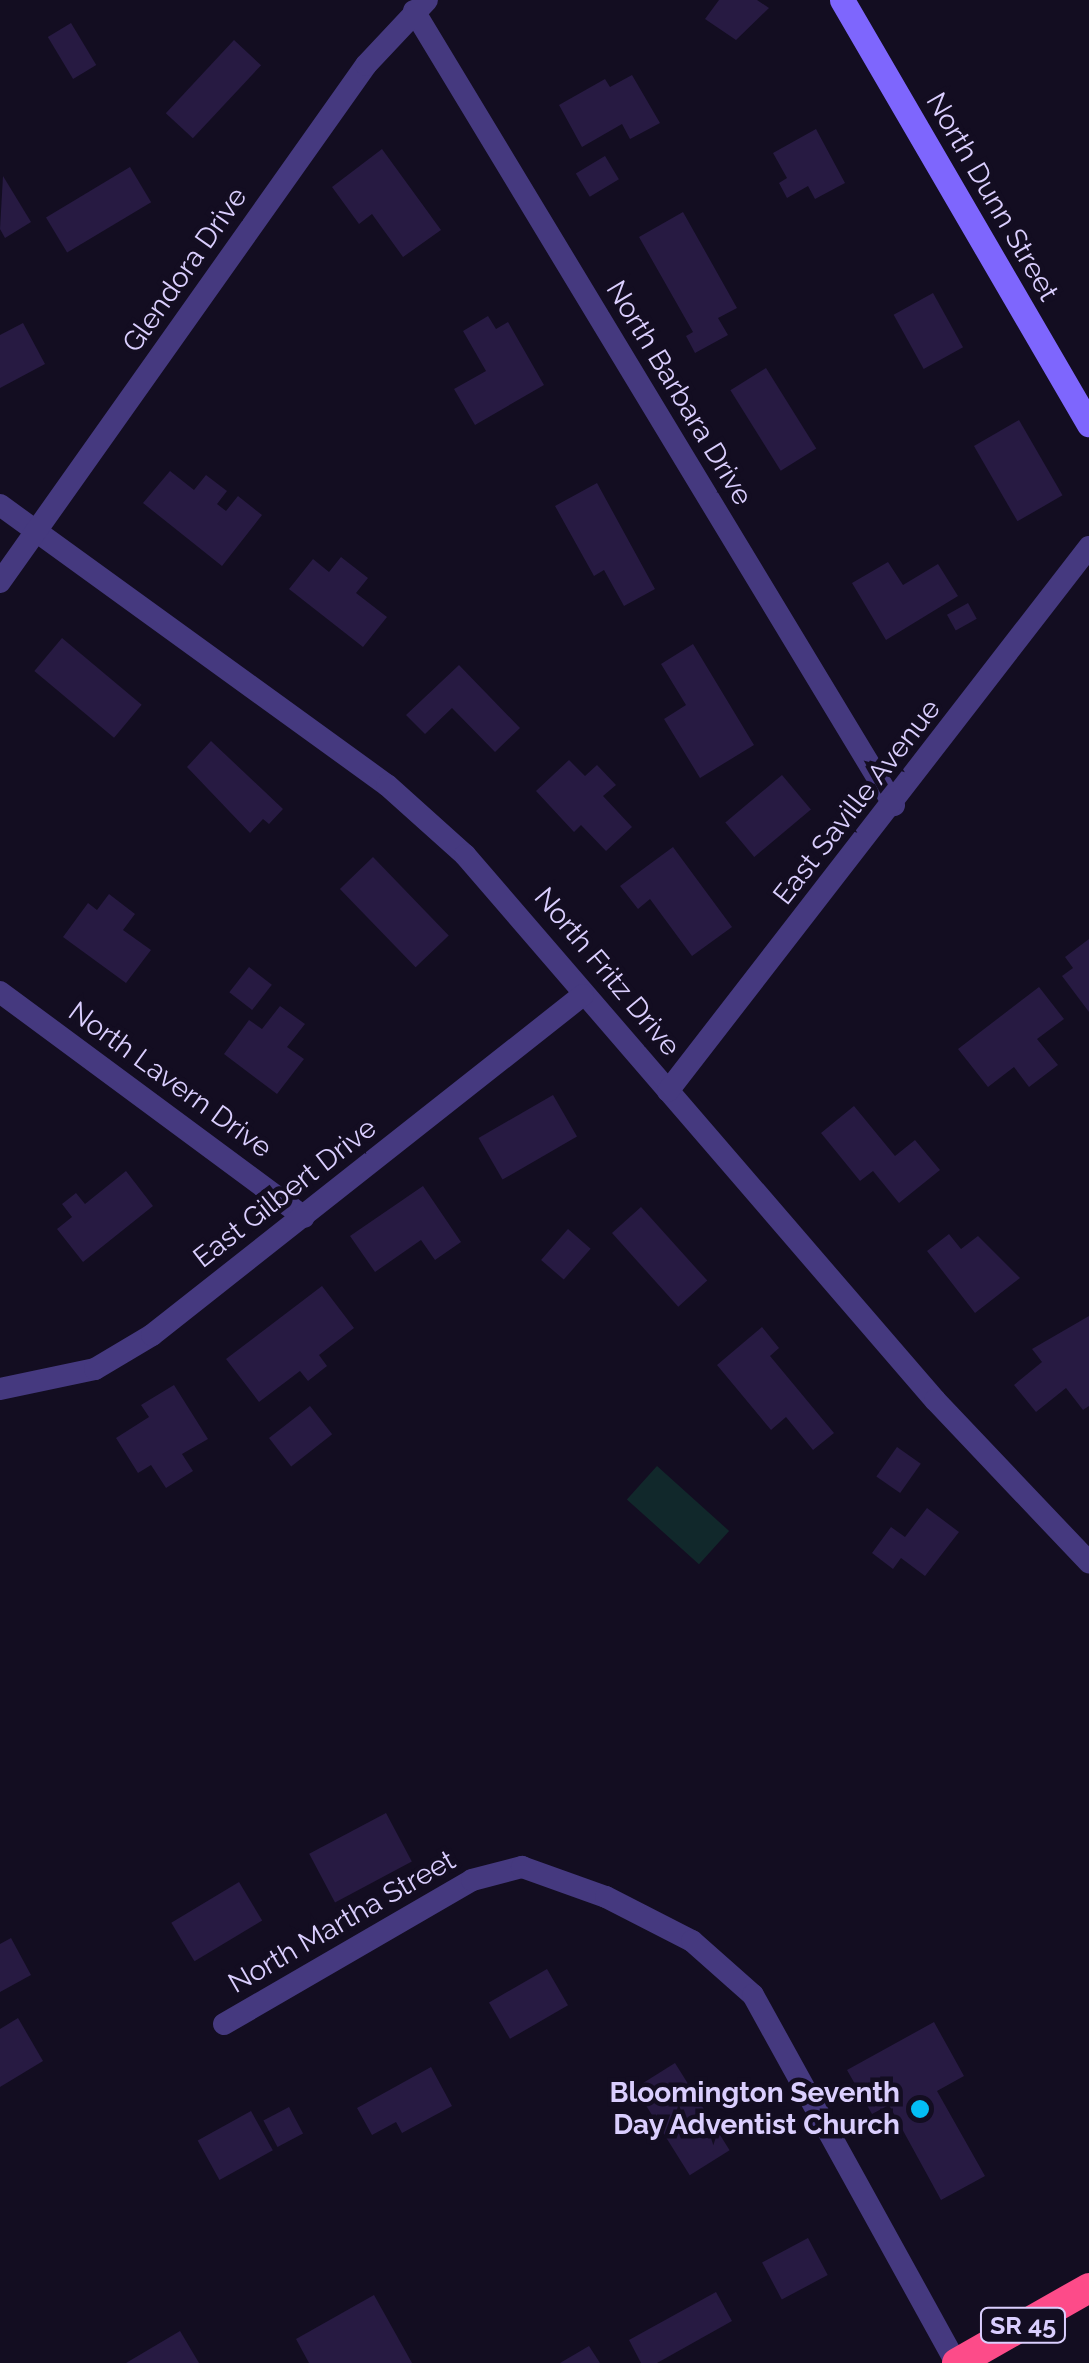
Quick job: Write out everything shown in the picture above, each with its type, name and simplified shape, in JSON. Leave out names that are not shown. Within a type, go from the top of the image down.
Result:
[{"type":"highway","name":"SR 45","points":[[956,2363],[1089,2288]]},
{"type":"street","name":"North Dunn Street","points":[[842,0],[1089,424]]},
{"type":"street","name":"Glendora Drive","points":[[0,582],[366,65],[420,6]]},
{"type":"street","name":"North Barbara Drive","points":[[420,6],[894,805]]},
{"type":"street","name":"North Fritz Drive","points":[[0,505],[432,822],[513,905],[583,996],[936,1400],[1089,1562]]},
{"type":"street","name":"East Saville Avenue","points":[[668,1091],[894,805],[1089,547]]},
{"type":"street","name":"North Lavern Drive","points":[[0,992],[304,1218]]},
{"type":"street","name":"East Gilbert Drive","points":[[0,1389],[67,1378],[123,1354],[304,1218],[583,996]]},
{"type":"street","name":"North Martha Street","points":[[224,2024],[472,1880],[522,1867],[606,1897],[692,1940],[753,1995],[956,2363]]},
{"type":"green space","points":[[657,1466],[729,1531],[699,1564],[627,1499]]},
{"type":"building","points":[[719,0],[757,0],[769,8],[736,40],[705,19]]},
{"type":"building","points":[[71,23],[96,65],[73,79],[48,37]]},
{"type":"building","points":[[234,40],[261,65],[193,138],[166,113]]},
{"type":"building","points":[[632,75],[660,123],[630,139],[622,124],[582,147],[559,105],[605,79],[610,87]]},
{"type":"building","points":[[816,129],[845,183],[815,199],[808,186],[787,198],[779,183],[787,178],[773,153]]},
{"type":"building","points":[[382,149],[441,230],[403,257],[372,214],[359,224],[332,187]]},
{"type":"building","points":[[605,156],[619,179],[590,197],[576,174]]},
{"type":"building","points":[[130,167],[151,202],[67,253],[46,217]]},
{"type":"building","points":[[3,176],[31,222],[5,238],[0,229]]},
{"type":"building","points":[[683,212],[737,308],[718,318],[728,335],[695,353],[686,336],[693,332],[639,237]]},
{"type":"building","points":[[933,293],[963,347],[924,369],[894,315]]},
{"type":"building","points":[[488,316],[496,329],[508,322],[544,385],[475,425],[454,389],[486,371],[463,331]]},
{"type":"building","points":[[23,323],[45,364],[0,388],[0,335]]},
{"type":"building","points":[[766,368],[816,449],[781,471],[730,390]]},
{"type":"building","points":[[1019,420],[1062,495],[1017,521],[974,446]]},
{"type":"building","points":[[170,471],[194,490],[206,475],[227,491],[217,504],[226,511],[238,496],[262,515],[222,566],[143,503]]},
{"type":"building","points":[[597,483],[655,589],[624,606],[604,570],[594,576],[555,506]]},
{"type":"building","points":[[341,557],[368,578],[356,593],[387,617],[363,647],[289,589],[313,559],[329,572]]},
{"type":"building","points":[[888,562],[903,585],[938,564],[958,596],[886,640],[852,583]]},
{"type":"building","points":[[968,603],[977,619],[956,630],[947,615]]},
{"type":"building","points":[[62,638],[142,705],[114,738],[34,671]]},
{"type":"building","points":[[693,644],[754,745],[700,778],[664,719],[686,705],[661,664]]},
{"type":"building","points":[[459,665],[520,728],[495,752],[452,708],[425,734],[406,715]]},
{"type":"building","points":[[211,741],[283,809],[269,824],[263,819],[250,833],[187,767]]},
{"type":"building","points":[[569,760],[585,776],[597,765],[616,785],[603,796],[632,827],[606,851],[581,825],[574,832],[536,791]]},
{"type":"building","points":[[782,775],[811,809],[754,857],[725,823]]},
{"type":"building","points":[[673,847],[732,927],[692,956],[650,899],[638,909],[620,886]]},
{"type":"building","points":[[373,857],[449,935],[416,967],[340,889]]},
{"type":"building","points":[[109,894],[135,914],[123,930],[151,950],[126,983],[63,937],[88,903],[97,910]]},
{"type":"building","points":[[1089,939],[1089,1012],[1062,976],[1073,968],[1065,957]]},
{"type":"building","points":[[249,967],[272,985],[252,1010],[229,992]]},
{"type":"building","points":[[1039,987],[1064,1019],[1037,1039],[1058,1065],[1029,1087],[1014,1067],[988,1087],[958,1049]]},
{"type":"building","points":[[280,1006],[305,1024],[287,1047],[304,1059],[277,1094],[224,1054],[249,1020],[262,1029]]},
{"type":"building","points":[[553,1095],[577,1137],[503,1180],[479,1138]]},
{"type":"building","points":[[854,1106],[895,1156],[915,1140],[940,1170],[899,1203],[873,1171],[860,1181],[821,1133]]},
{"type":"building","points":[[126,1171],[153,1206],[83,1262],[57,1229],[72,1217],[62,1204],[76,1193],[85,1204]]},
{"type":"building","points":[[423,1186],[461,1242],[435,1260],[421,1240],[375,1272],[350,1236]]},
{"type":"building","points":[[641,1207],[707,1281],[678,1307],[612,1233]]},
{"type":"building","points":[[568,1229],[591,1249],[564,1280],[541,1260]]},
{"type":"building","points":[[949,1234],[961,1249],[978,1236],[1020,1278],[975,1313],[927,1251]]},
{"type":"building","points":[[322,1286],[354,1328],[319,1355],[327,1366],[308,1381],[300,1371],[259,1402],[226,1359]]},
{"type":"building","points":[[1089,1316],[1089,1406],[1083,1410],[1066,1388],[1036,1412],[1014,1385],[1042,1362],[1032,1349]]},
{"type":"building","points":[[762,1327],[779,1348],[770,1356],[834,1433],[813,1450],[786,1417],[771,1430],[717,1365]]},
{"type":"building","points":[[174,1385],[208,1439],[182,1454],[193,1471],[166,1488],[151,1465],[138,1473],[116,1438],[149,1417],[141,1405]]},
{"type":"building","points":[[310,1406],[332,1434],[291,1466],[269,1438]]},
{"type":"building","points":[[897,1447],[921,1464],[900,1493],[876,1476]]},
{"type":"building","points":[[927,1508],[959,1532],[925,1576],[901,1558],[893,1569],[872,1553],[891,1527],[905,1537]]},
{"type":"building","points":[[386,1813],[412,1862],[335,1902],[309,1854]]},
{"type":"building","points":[[239,1882],[262,1921],[194,1961],[171,1923]]},
{"type":"building","points":[[11,1938],[31,1975],[0,1992],[0,1944]]},
{"type":"building","points":[[547,1969],[568,2005],[510,2039],[489,2002]]},
{"type":"building","points":[[18,2018],[43,2061],[0,2087],[0,2029]]},
{"type":"building","name":"Bloomington Seventh Day Adventist Church","points":[[934,2022],[964,2076],[937,2091],[985,2176],[941,2200],[889,2105],[872,2114],[847,2070]]},
{"type":"building","points":[[675,2063],[730,2150],[690,2175],[635,2088]]},
{"type":"building","points":[[431,2067],[452,2106],[402,2133],[396,2122],[372,2135],[357,2108]]},
{"type":"building","points":[[289,2107],[303,2133],[277,2147],[263,2121]]},
{"type":"building","points":[[251,2111],[273,2150],[219,2180],[198,2141]]},
{"type":"building","points":[[808,2238],[828,2275],[782,2299],[762,2262]]},
{"type":"building","points":[[716,2292],[732,2321],[657,2363],[641,2363],[629,2340]]},
{"type":"building","points":[[374,2295],[412,2363],[309,2363],[296,2339]]},
{"type":"building","points":[[180,2331],[199,2363],[126,2363]]},
{"type":"building","points":[[589,2346],[600,2363],[560,2363]]},
{"type":"place","name":"Bloomington Seventh Day Adventist Church","points":[[920,2109]]}]
